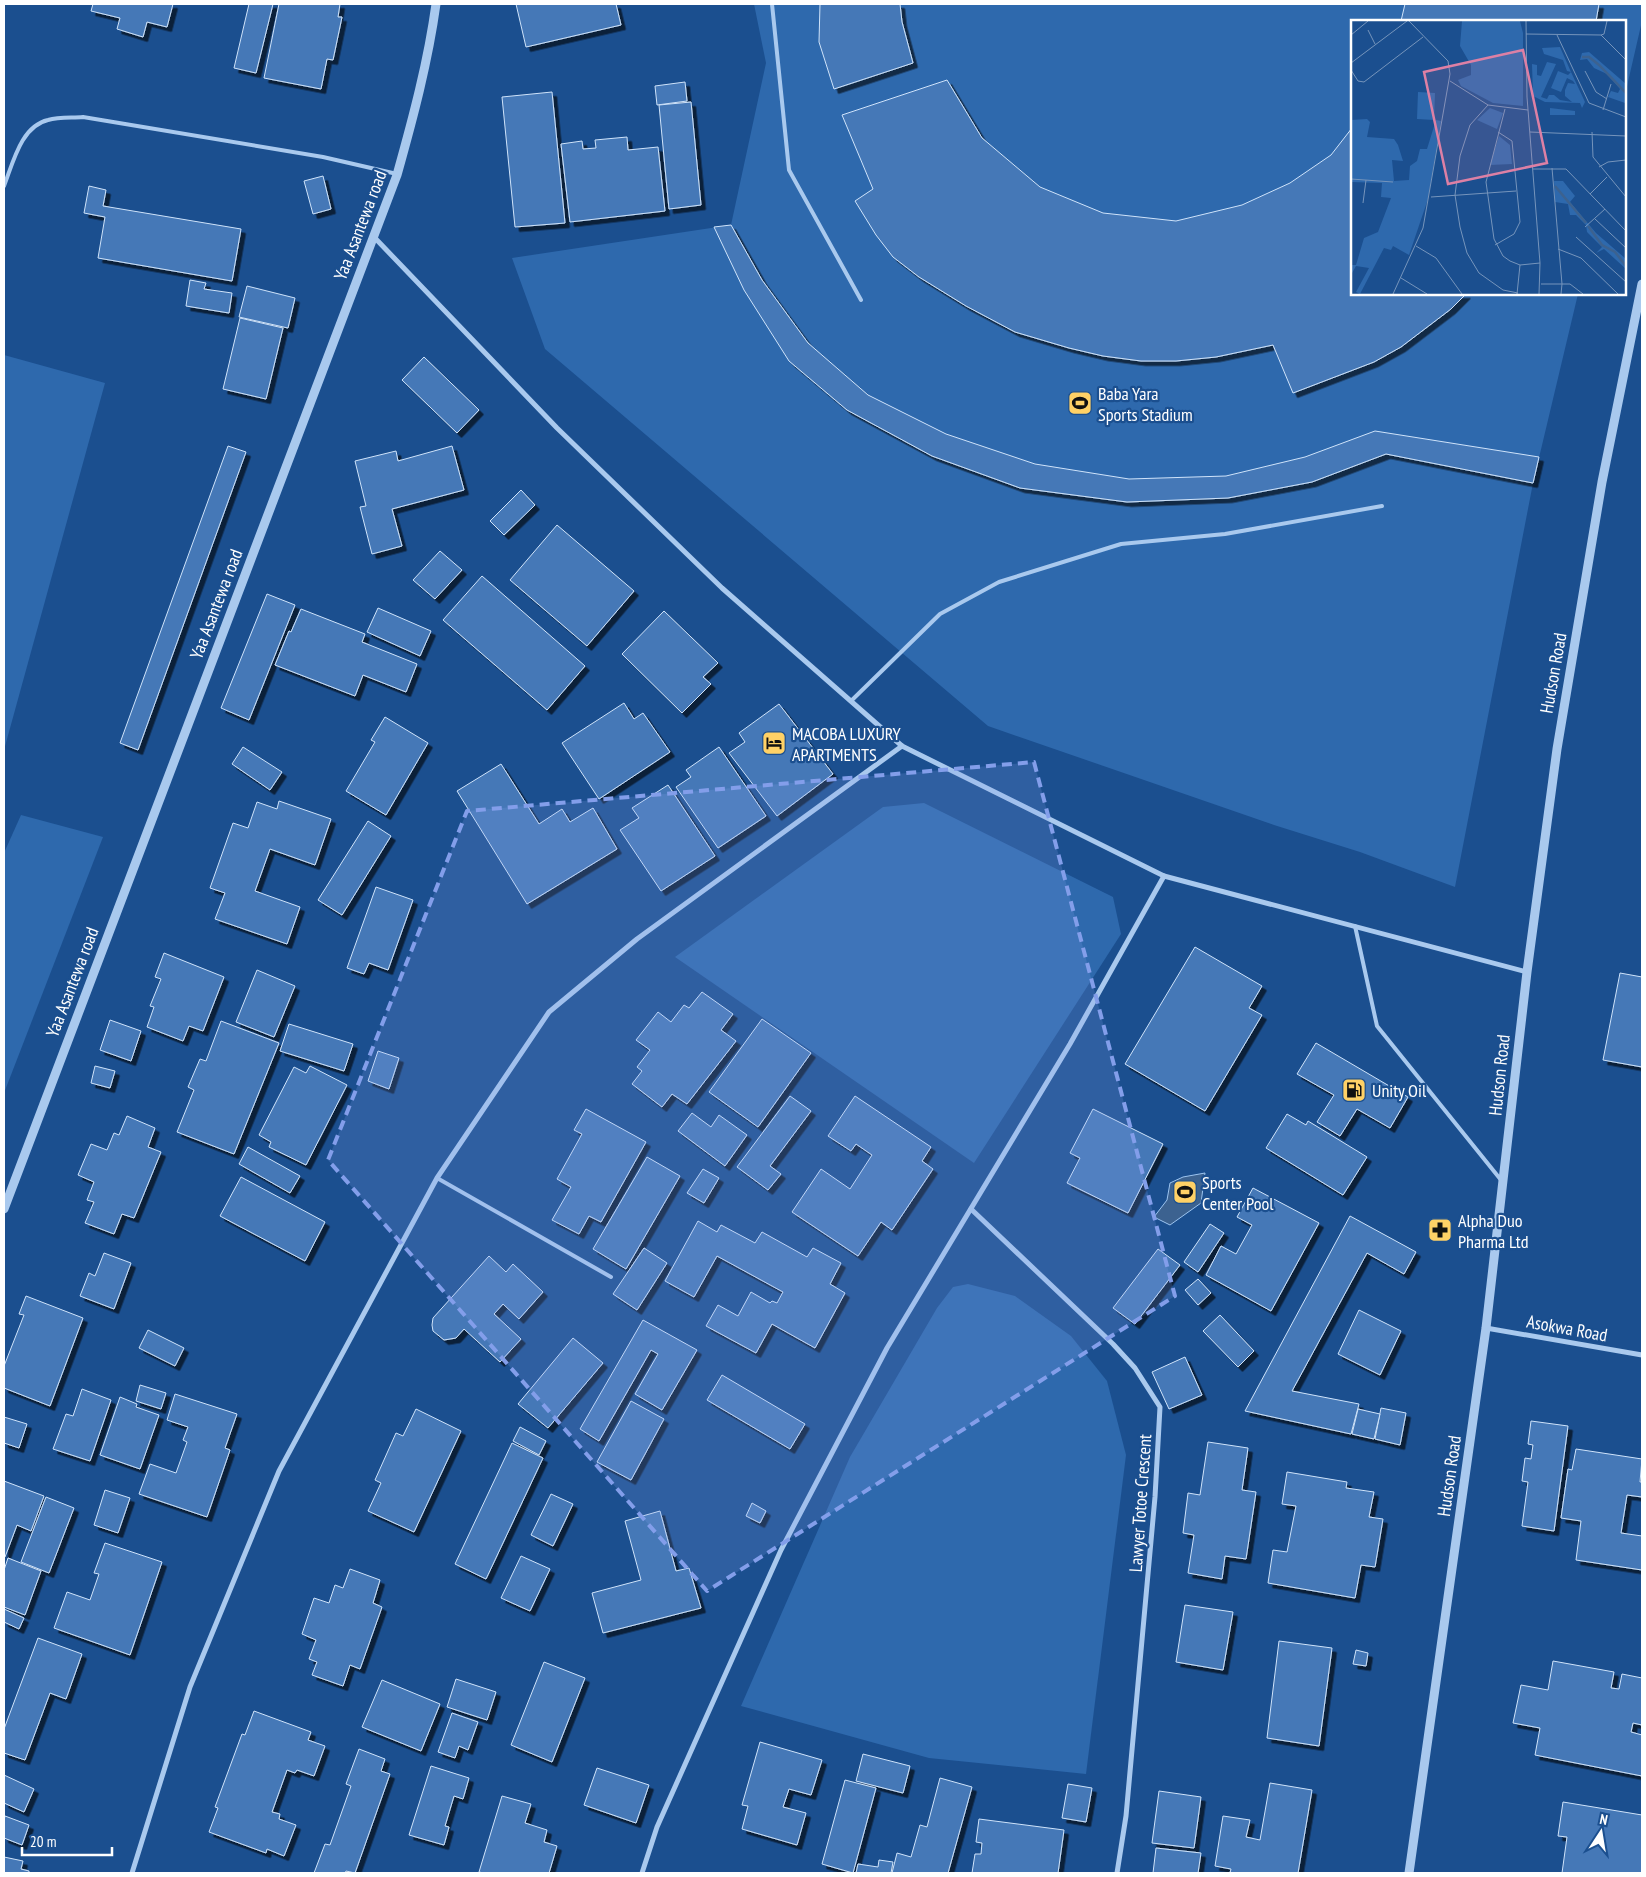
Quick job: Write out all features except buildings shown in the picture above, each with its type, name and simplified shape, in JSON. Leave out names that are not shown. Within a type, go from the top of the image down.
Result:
[{"type":"street","name":"Yaa Asantewa road","points":[[4,1209],[397,174],[421,85],[431,40],[436,4]]},
{"type":"street","points":[[374,236],[558,428],[722,588],[902,746],[1164,876],[1527,972]]},
{"type":"street","name":"Hudson Road","points":[[1409,1873],[1486,1328],[1527,972],[1557,749],[1602,482],[1642,284]]},
{"type":"street","points":[[132,1873],[190,1687],[279,1471],[438,1178],[549,1012],[637,939],[902,746]]},
{"type":"street","points":[[642,1873],[657,1826],[781,1550],[887,1348],[1070,1044],[1164,876]]},
{"type":"street","name":"Lawyer Totoe Crescent","points":[[972,1209],[1113,1344],[1135,1368],[1160,1408],[1156,1497],[1126,1816],[1117,1873]]},
{"type":"street","name":"Asokwa Road","points":[[1486,1328],[1642,1355]]},
{"type":"lane","points":[[772,4],[789,170],[860,300]]},
{"type":"lane","points":[[4,186],[20,146],[31,127],[48,120],[83,118],[324,157],[397,174]]},
{"type":"lane","points":[[851,701],[940,614],[999,582],[1121,544],[1225,534],[1382,506]]},
{"type":"lane","points":[[1355,926],[1378,1026],[1503,1183]]},
{"type":"lane","points":[[438,1178],[611,1277]]},
{"type":"highlighted area","points":[[1034,762],[1175,1296],[707,1591],[328,1160],[467,811]]},
{"type":"shaded area","name":"Baba Yara Sports Stadium","points":[[754,4],[1642,4],[1642,21],[1626,91],[1626,20],[1351,20],[1351,295],[1578,295],[1533,483],[1455,887],[1360,852],[1274,825],[988,726],[545,349],[512,258],[731,225],[766,63]]},
{"type":"shaded area","points":[[4,355],[105,383],[4,750]]},
{"type":"shaded area","points":[[924,803],[1113,897],[1121,934],[974,1163],[675,957],[883,807]]},
{"type":"shaded area","points":[[21,815],[103,837],[4,1093],[4,853]]},
{"type":"shaded area","name":"Sports Center Pool","points":[[1205,1173],[1201,1203],[1170,1225],[1154,1217],[1167,1200],[1170,1183],[1183,1177]]},
{"type":"shaded area","points":[[968,1284],[1015,1296],[1071,1336],[1107,1381],[1126,1455],[1086,1774],[929,1758],[741,1706],[850,1457],[937,1308],[953,1287]]},
{"type":"place","name":"Baba Yara Sports Stadium","points":[[1080,403]]},
{"type":"place","name":"MACOBA LUXURY APARTMENTS","points":[[774,743]]},
{"type":"place","name":"Unity Oil","points":[[1354,1090]]},
{"type":"place","name":"Sports Center Pool","points":[[1185,1192]]},
{"type":"place","name":"Alpha Duo Pharma Ltd","points":[[1440,1230]]}]
